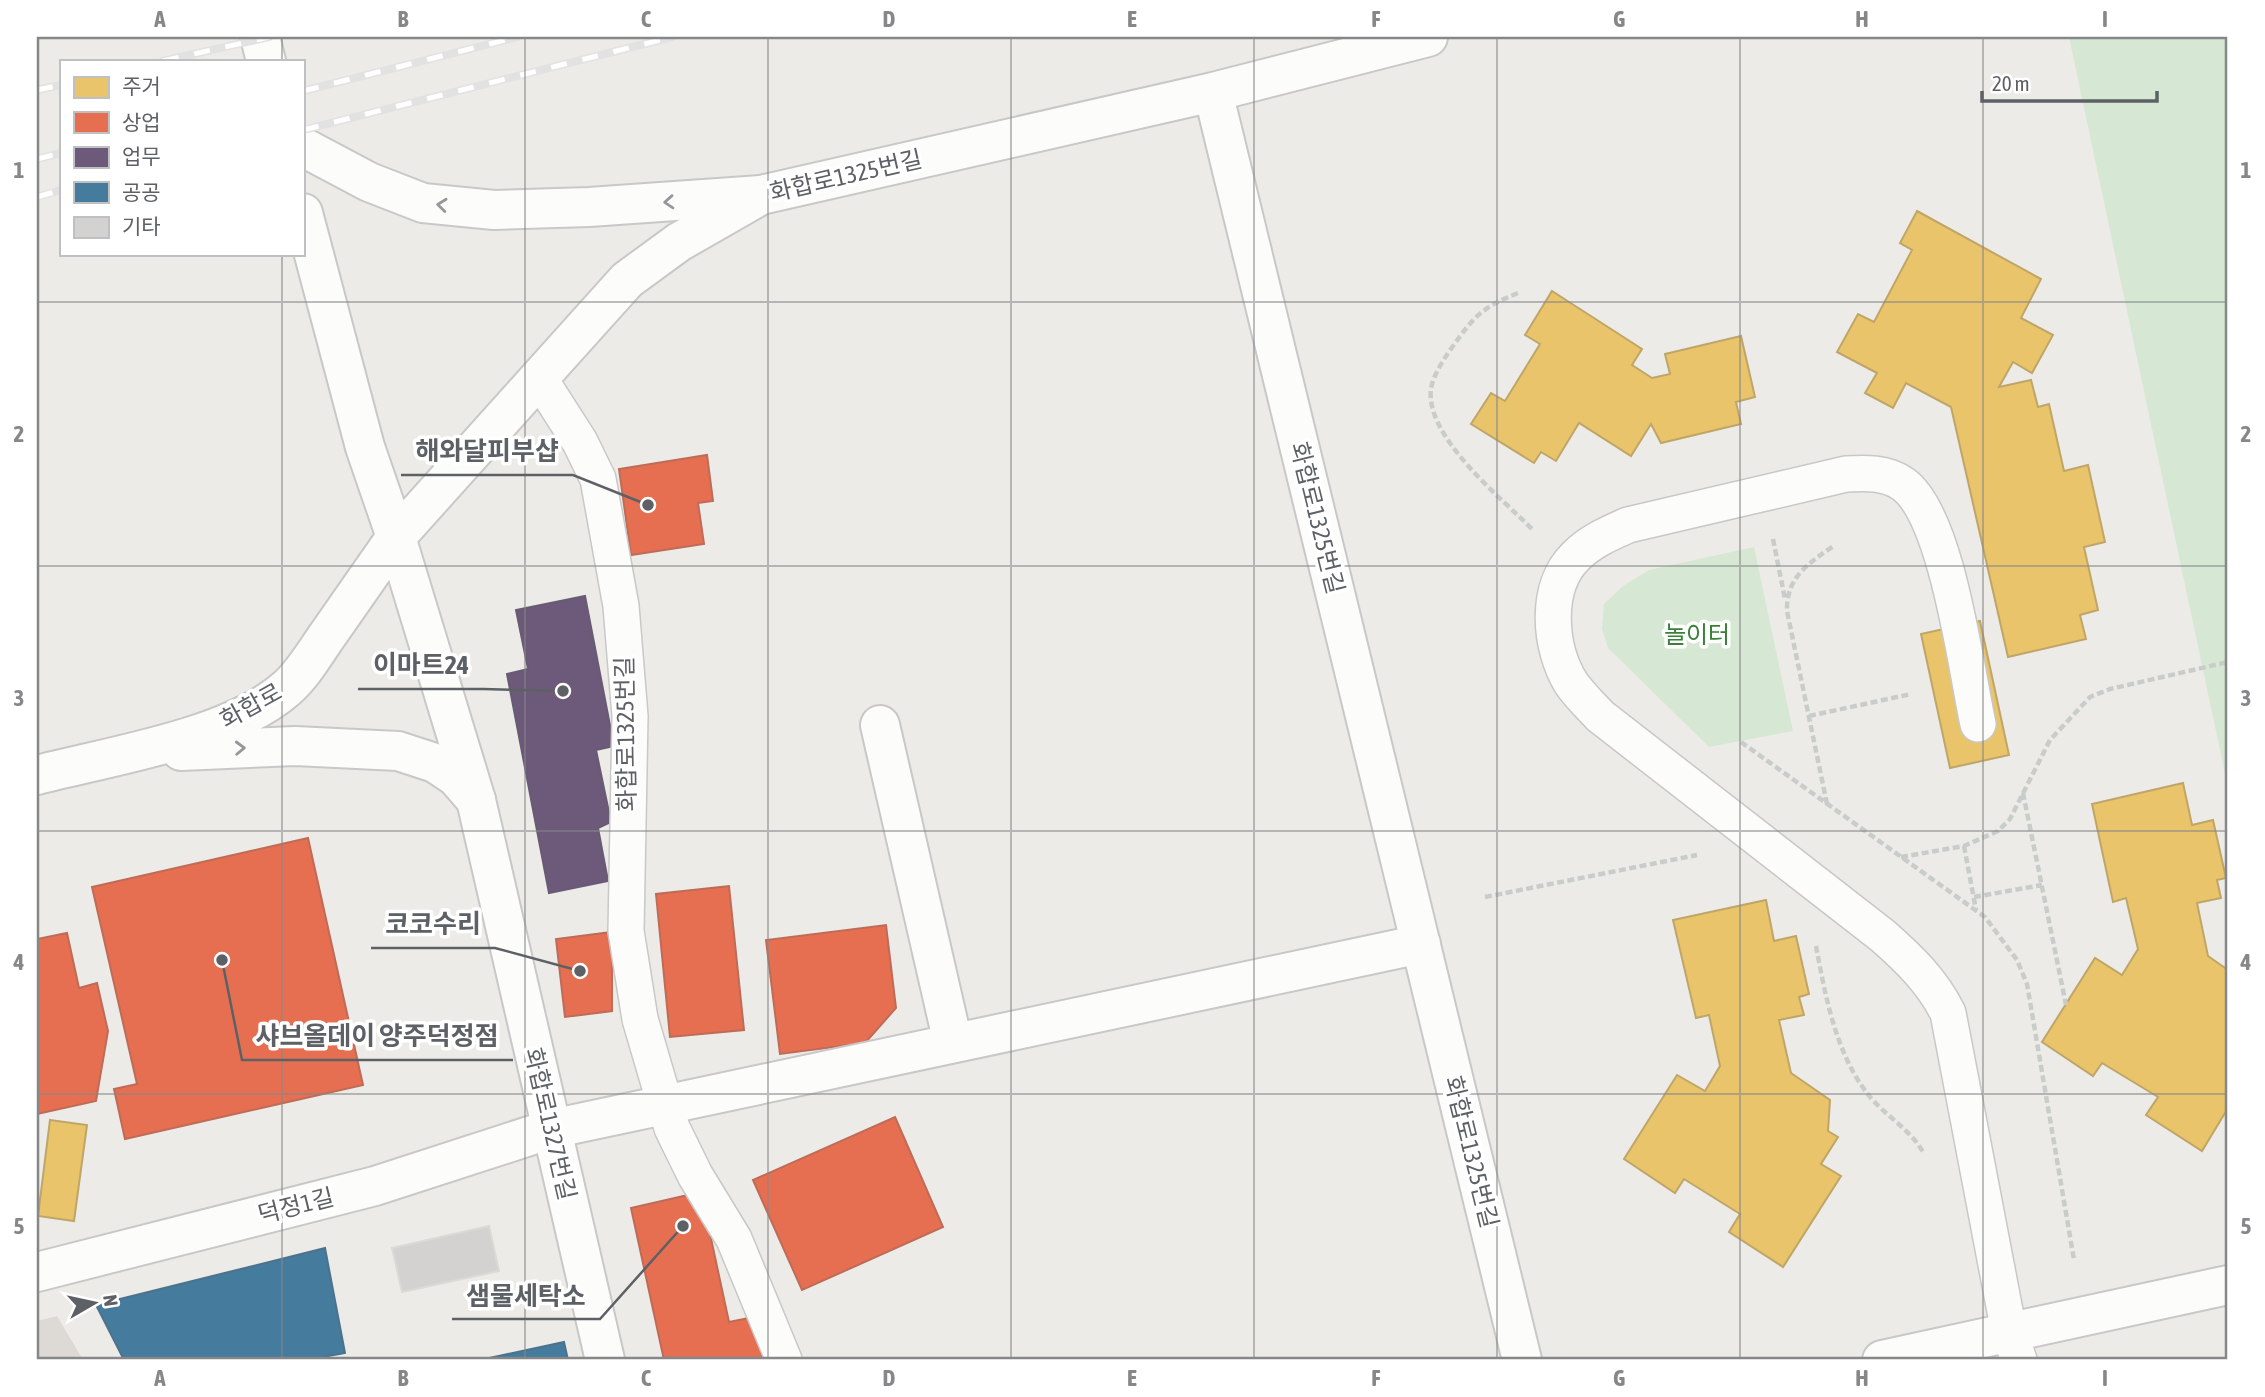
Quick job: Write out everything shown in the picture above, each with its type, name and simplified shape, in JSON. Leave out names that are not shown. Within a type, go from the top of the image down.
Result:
[{"type":"street","points":[[260,37],[266,60]]},
{"type":"street","name":"화합로1325번길","points":[[396,537],[627,280],[679,242],[761,195],[1213,92],[1428,37]]},
{"type":"street","name":"화합로1325번길","points":[[1213,92],[1522,1360]]},
{"type":"street","points":[[304,148],[369,182],[423,203],[494,210],[589,208],[761,195]]},
{"type":"street","points":[[304,216],[365,447],[396,537]]},
{"type":"street","name":"화합로1327번길","points":[[396,537],[475,800],[605,1360]]},
{"type":"street","name":"화합로","points":[[37,775],[167,742],[243,716],[288,687],[396,537]]},
{"type":"street","points":[[880,725],[953,1044]]},
{"type":"street","points":[[123,753],[295,746],[398,751],[435,763],[456,778],[475,800]]},
{"type":"street","points":[[551,1129],[1421,944]]},
{"type":"street","name":"덕정1길","points":[[37,1272],[375,1186],[551,1129]]},
{"type":"street","points":[[1882,1360],[2014,1346],[2228,1285]]},
{"type":"lane","name":"화합로1325번길","points":[[539,377],[580,442],[598,479],[606,510],[621,606],[630,716],[626,931],[640,1019],[672,1128],[695,1175],[734,1239],[784,1360]]},
{"type":"lane","points":[[1978,724],[1932,524],[1914,495],[1903,484],[1887,477],[1873,473],[1846,474],[1628,525],[1600,538],[1575,557],[1555,593],[1553,619],[1558,650],[1571,683],[1600,716],[1882,936],[1912,962],[1936,991],[1948,1013],[2014,1346]]},
{"type":"path","points":[[1518,293],[1485,307],[1446,356],[1432,386],[1434,409],[1445,440],[1541,538]]},
{"type":"path","points":[[1772,536],[1827,804]]},
{"type":"path","points":[[1790,628],[1786,596],[1790,583],[1804,567],[1835,545]]},
{"type":"path","points":[[1900,858],[1964,846],[1998,831],[2010,819],[2050,740],[2090,697],[2110,689],[2228,662]]},
{"type":"path","points":[[1809,716],[1911,694]]},
{"type":"path","points":[[2023,793],[2066,1005]]},
{"type":"path","points":[[1964,846],[1976,911]]},
{"type":"path","points":[[1485,897],[1706,854]]},
{"type":"path","points":[[1974,897],[2042,885]]},
{"type":"path","points":[[1812,937],[1828,1008],[1862,1087],[1884,1114],[1913,1135],[1924,1153]]},
{"type":"shaded area","points":[[57,1316],[83,1360],[37,1360],[37,1321]]},
{"type":"green space","points":[[2069,37],[2228,37],[2228,788]]},
{"type":"green space","name":"놀이터","points":[[1754,547],[1793,731],[1709,747],[1608,648],[1602,629],[1604,604],[1623,586],[1649,570]]},
{"type":"building: 주거","points":[[1917,211],[2041,279],[2021,318],[2053,335],[2032,373],[2013,362],[1999,387],[2031,380],[2038,407],[2049,404],[2064,471],[2088,465],[2105,542],[2084,547],[2098,610],[2080,615],[2086,639],[2008,657],[1951,407],[1906,383],[1893,408],[1865,393],[1877,373],[1837,352],[1858,314],[1874,322],[1912,250],[1900,243]]},
{"type":"building: 주거","points":[[1552,291],[1642,349],[1632,365],[1652,378],[1670,374],[1665,354],[1741,336],[1755,397],[1736,402],[1741,424],[1661,443],[1651,424],[1631,456],[1579,423],[1556,461],[1541,452],[1534,463],[1471,424],[1491,393],[1505,401],[1540,344],[1525,335]]},
{"type":"building: 주거","points":[[1980,621],[2009,755],[1950,768],[1921,634]]},
{"type":"building: 주거","points":[[2183,783],[2192,825],[2213,820],[2226,878],[2217,880],[2221,898],[2197,903],[2208,956],[2228,970],[2228,1108],[2202,1151],[2146,1115],[2158,1097],[2102,1063],[2093,1076],[2042,1042],[2095,958],[2122,975],[2138,949],[2126,898],[2113,902],[2092,804]]},
{"type":"building: 주거","points":[[1766,900],[1774,941],[1796,936],[1809,994],[1799,997],[1804,1015],[1779,1020],[1791,1073],[1830,1100],[1828,1131],[1838,1137],[1821,1164],[1841,1176],[1783,1267],[1729,1232],[1740,1214],[1684,1179],[1675,1193],[1624,1159],[1677,1075],[1705,1091],[1720,1066],[1709,1015],[1696,1018],[1673,920]]},
{"type":"building: 주거","points":[[50,1120],[87,1125],[74,1221],[38,1216]]},
{"type":"building: 상업","points":[[707,455],[713,501],[698,503],[704,544],[631,555],[619,469]]},
{"type":"building: 상업","points":[[308,838],[363,1085],[125,1139],[114,1089],[137,1084],[92,887]]},
{"type":"building: 상업","points":[[729,886],[744,1030],[670,1037],[656,894]]},
{"type":"building: 상업","points":[[886,925],[896,1008],[865,1043],[780,1054],[766,940]]},
{"type":"building: 상업","points":[[612,932],[612,1011],[565,1017],[556,939]]},
{"type":"building: 상업","points":[[67,933],[79,988],[97,983],[108,1031],[96,1101],[37,1114],[37,939]]},
{"type":"building: 상업","points":[[895,1117],[943,1227],[802,1290],[753,1180]]},
{"type":"building: 상업","points":[[701,1192],[729,1322],[754,1317],[763,1360],[664,1360],[631,1208]]},
{"type":"building: 업무","points":[[585,596],[614,746],[596,750],[611,822],[598,828],[608,881],[549,893],[507,674],[528,669],[516,610]]},
{"type":"building: 공공","points":[[325,1248],[345,1353],[307,1360],[124,1360],[96,1305]]},
{"type":"building: 공공","points":[[564,1342],[568,1360],[480,1360]]},
{"type":"building: 기타","points":[[489,1226],[499,1271],[402,1292],[392,1248]]},
{"type":"railway","points":[[167,60],[269,37]]},
{"type":"railway","points":[[304,91],[517,37]]},
{"type":"railway","points":[[304,130],[672,37]]},
{"type":"railway","points":[[37,90],[60,85]]},
{"type":"railway","points":[[37,159],[60,153]]},
{"type":"railway","points":[[37,197],[60,190]]},
{"type":"place","name":"해와달피부샵","points":[[648,505]]},
{"type":"place","name":"이마트24","points":[[563,691]]},
{"type":"place","name":"샤브올데이 양주덕정점","points":[[222,960]]},
{"type":"place","name":"코코수리","points":[[580,971]]},
{"type":"place","name":"샘물세탁소","points":[[683,1226]]}]
